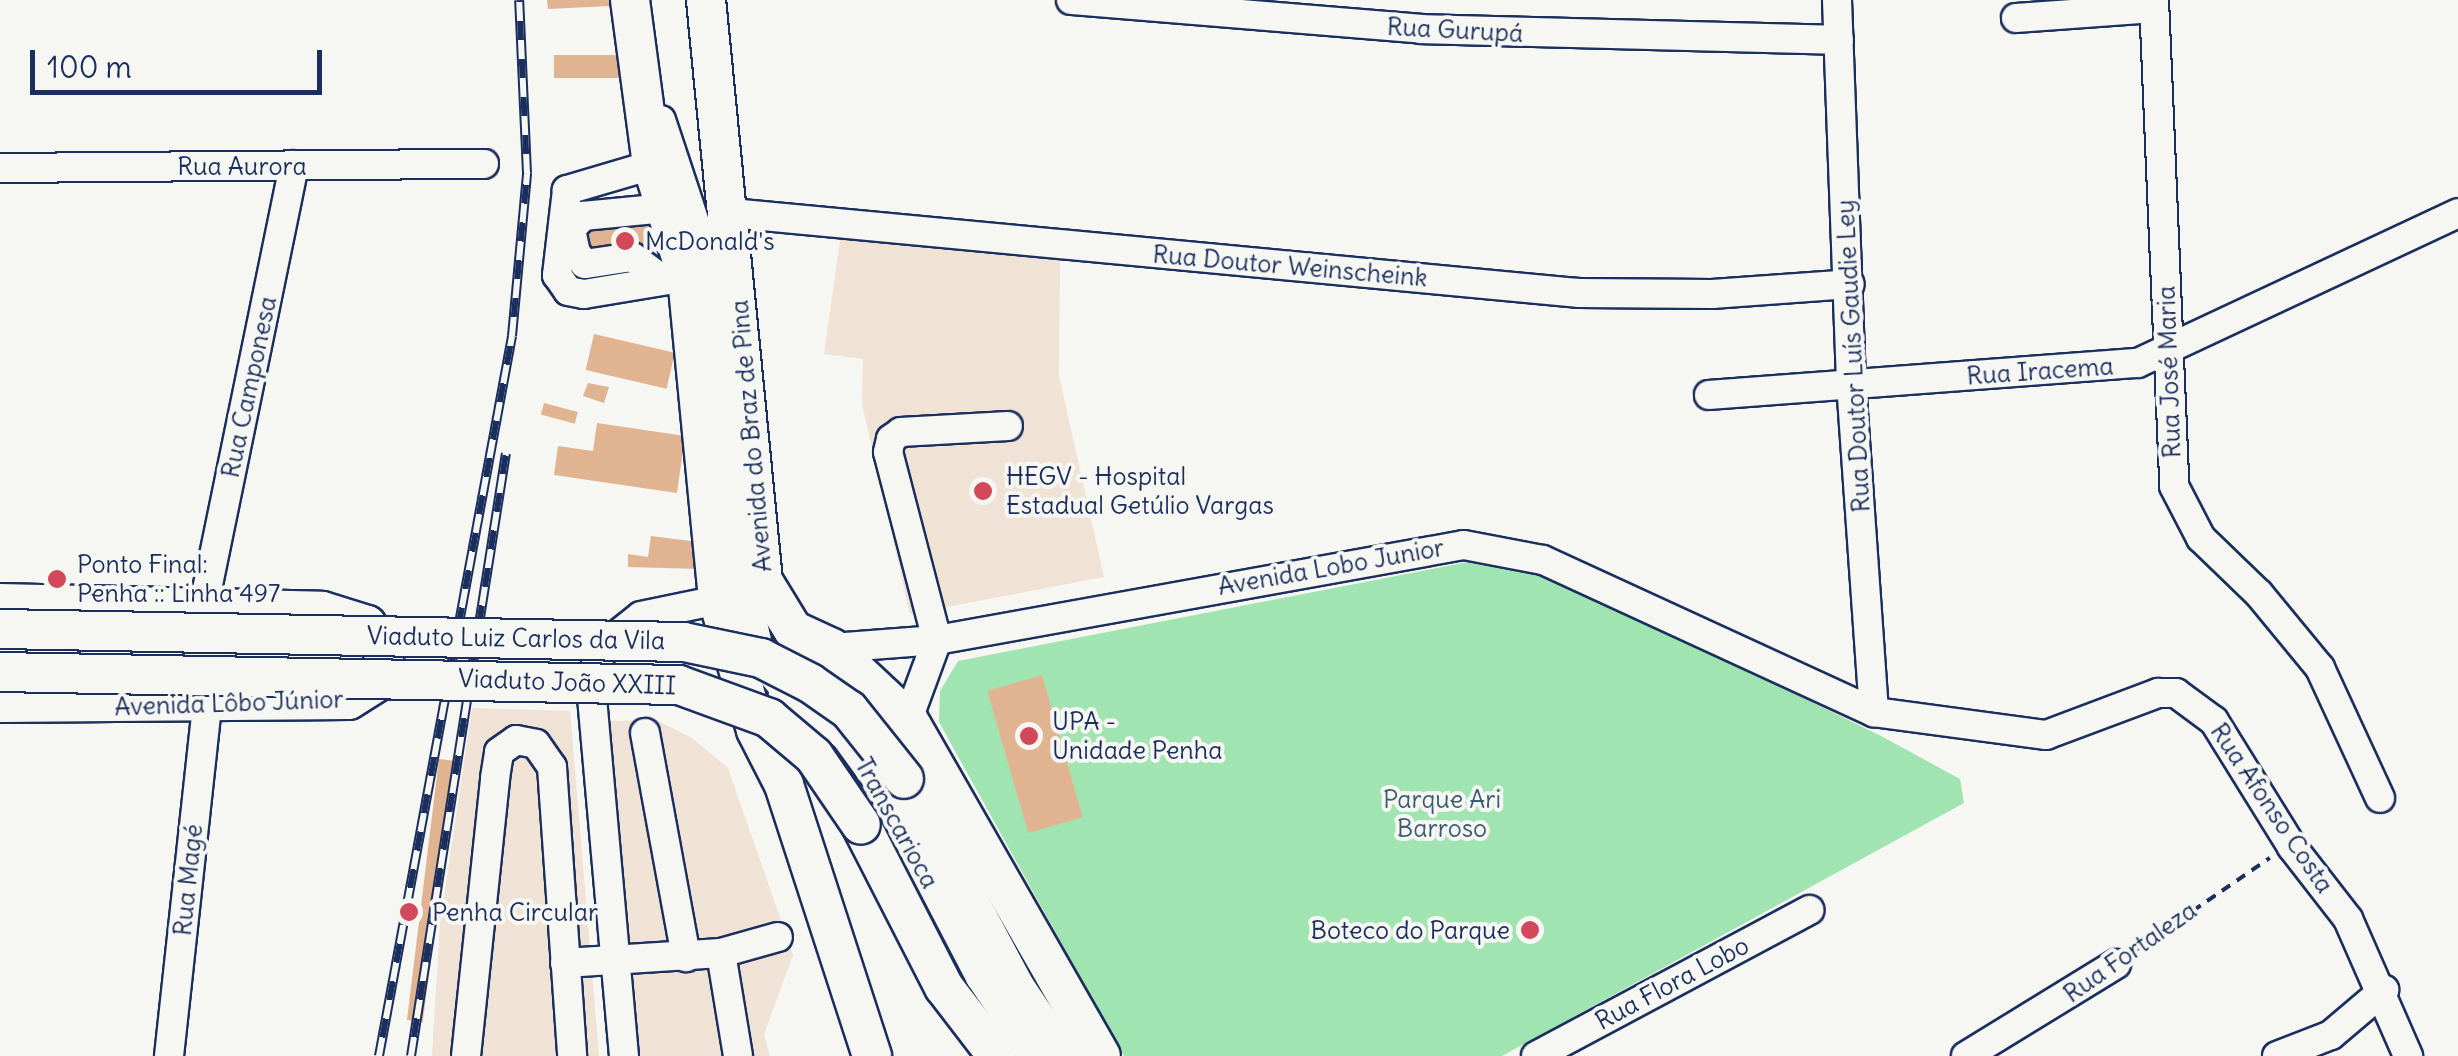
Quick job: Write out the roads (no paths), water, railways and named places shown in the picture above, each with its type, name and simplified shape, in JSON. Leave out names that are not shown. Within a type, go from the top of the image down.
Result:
[{"type":"main road","name":"Avenida do Braz de Pina","points":[[630,0],[652,165],[666,208],[718,600],[756,730],[784,785],[872,1056]]},
{"type":"main road","name":"Avenida do Braz de Pina","points":[[706,0],[731,213],[763,581],[783,621],[832,648],[900,710],[1101,1056]]},
{"type":"main road","name":"Avenida Lôbo Júnior","points":[[0,603],[346,615],[379,635],[385,652],[378,681],[361,697],[206,705],[0,704]]},
{"type":"main road","name":"Viaduto Luiz Carlos da Vila","points":[[0,629],[684,642],[760,658],[810,683],[849,710],[904,779],[1015,987],[1061,1056]]},
{"type":"main road","points":[[784,785],[788,700],[812,661],[832,648]]},
{"type":"main road","name":"Viaduto João XXIII","points":[[0,672],[679,685],[742,703],[769,718],[814,756],[860,825],[963,1016],[997,1056]]},
{"type":"main road","points":[[788,700],[827,692],[900,710]]},
{"type":"main road","points":[[960,1056],[963,1016]]},
{"type":"street","name":"Transcarioca","points":[[639,0],[661,121],[706,256],[716,308],[740,568],[762,662],[788,700],[845,736],[879,783],[980,977],[1033,1056]]},
{"type":"street","name":"Transcarioca","points":[[690,0],[717,235],[716,308]]},
{"type":"street","name":"Rua Gurupá","points":[[1071,0],[1421,29],[1840,40]]},
{"type":"street","name":"Rua Doutor Luís Gaudie Ley","points":[[1836,0],[1851,383],[1874,712]]},
{"type":"street","points":[[2016,18],[2154,4]]},
{"type":"street","name":"Rua José Maria","points":[[2154,4],[2171,456],[2183,510],[2320,668],[2380,798]]},
{"type":"street","name":"Rua Aurora","points":[[0,168],[484,164]]},
{"type":"street","name":"Rua Camponesa","points":[[203,609],[294,165]]},
{"type":"street","points":[[652,165],[567,190],[556,275],[568,291],[584,294],[675,279]]},
{"type":"street","points":[[666,208],[584,216],[571,229],[585,264],[632,257],[675,279]]},
{"type":"street","name":"Rua Doutor Weinscheink","points":[[731,213],[1579,293],[1712,294],[1850,284]]},
{"type":"street","name":"Rua Iracema","points":[[1709,395],[1851,383],[2107,370],[2170,354],[2458,214]]},
{"type":"street","points":[[900,710],[937,640],[888,452],[891,439],[901,432],[1008,426]]},
{"type":"street","name":"Avenida Lobo Junior","points":[[832,648],[937,640],[1464,544],[1544,560],[1874,712]]},
{"type":"street","points":[[624,1056],[592,686],[596,664],[606,644],[641,616],[718,600]]},
{"type":"street","name":"Rua Afonso Costa","points":[[1874,712],[2046,735],[2158,693],[2176,693],[2214,721],[2292,847],[2348,919],[2384,990],[2408,1056]]},
{"type":"street","name":"Rua Magé","points":[[169,1056],[206,705]]},
{"type":"street","points":[[645,733],[686,957]]},
{"type":"street","points":[[466,1056],[499,752],[516,740],[536,744],[552,767],[572,1056]]},
{"type":"street","name":"Rua Flora Lobo","points":[[1536,1056],[1809,910]]},
{"type":"street","points":[[565,963],[617,964],[686,957],[778,937]]},
{"type":"street","points":[[721,952],[738,1056]]},
{"type":"street","name":"Rua Fortaleza","points":[[1966,1056],[2116,964]]},
{"type":"street","points":[[2277,1056],[2331,1036],[2384,990]]},
{"type":"railway","points":[[379,1056],[512,336],[527,173],[519,0]]},
{"type":"railway","points":[[411,1056],[506,453]]},
{"type":"place","name":"McDonald's","points":[[625,241]]},
{"type":"place","name":"HEGV - Hospital Estadual Getúlio Vargas","points":[[983,491]]},
{"type":"place","name":"Ponto Final: Penha :: Linha 497","points":[[57,579]]},
{"type":"place","name":"UPA - Unidade Penha","points":[[1029,736]]},
{"type":"place","name":"Penha Circular","points":[[409,912]]},
{"type":"place","name":"Boteco do Parque","points":[[1530,930]]},
{"type":"park label","name":"Parque Ari Barroso","points":[[1442,814]]}]
